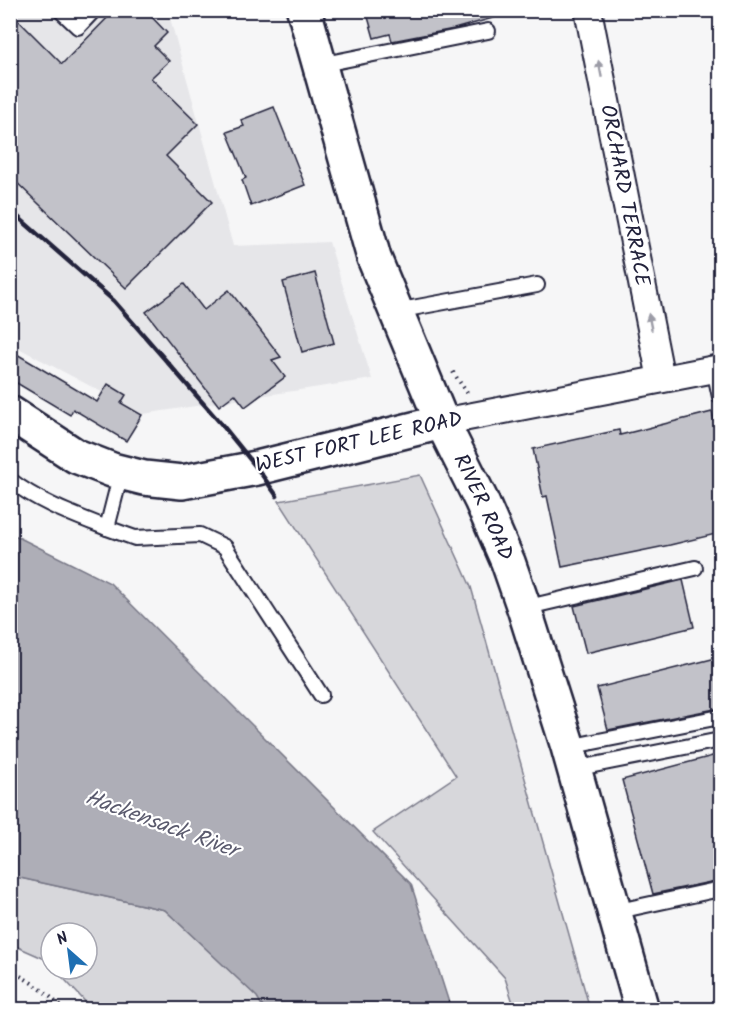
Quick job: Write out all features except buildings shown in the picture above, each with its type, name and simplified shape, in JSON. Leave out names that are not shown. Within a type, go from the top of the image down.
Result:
[{"type":"main road","name":"RIVER ROAD","points":[[304,10],[374,258],[442,422],[481,500],[508,562],[524,608],[571,758],[642,1010]]},
{"type":"main road","name":"WEST FORT LEE ROAD","points":[[10,413],[76,456],[144,478],[182,482],[257,468],[442,422]]},
{"type":"street","name":"ORCHARD TERRACE","points":[[588,10],[661,379]]},
{"type":"street","name":"WEST FORT LEE ROAD","points":[[442,422],[717,368]]},
{"type":"lane","points":[[60,10],[78,27],[94,10]]},
{"type":"lane","points":[[319,65],[488,31]]},
{"type":"lane","points":[[396,311],[537,285]]},
{"type":"lane","points":[[717,368],[720,397]]},
{"type":"lane","points":[[107,528],[121,472]]},
{"type":"lane","points":[[10,480],[64,510],[135,538],[200,535],[225,547],[321,696]]},
{"type":"lane","points":[[524,608],[695,568]]},
{"type":"lane","points":[[571,758],[720,717]]},
{"type":"lane","points":[[571,758],[720,740]]},
{"type":"lane","points":[[614,912],[720,889]]},
{"type":"path","points":[[448,365],[465,393],[477,392]]},
{"type":"path","points":[[10,970],[30,980],[63,1010]]},
{"type":"shaded area","points":[[10,11],[168,11],[233,246],[329,242],[372,379],[143,414],[11,344]]},
{"type":"shaded area","points":[[420,475],[471,587],[590,1009],[515,1009],[505,978],[373,832],[456,776],[279,501]]},
{"type":"shaded area","points":[[11,876],[165,910],[258,997],[264,1009],[92,1009],[66,981],[99,981],[99,921],[39,921],[39,956],[11,944]]},
{"type":"water","name":"Hackensack River","points":[[10,533],[110,583],[411,884],[451,1009],[264,1009],[257,997],[165,910],[11,876]]},
{"type":"railway","points":[[10,210],[114,301],[223,426],[277,496]]}]
